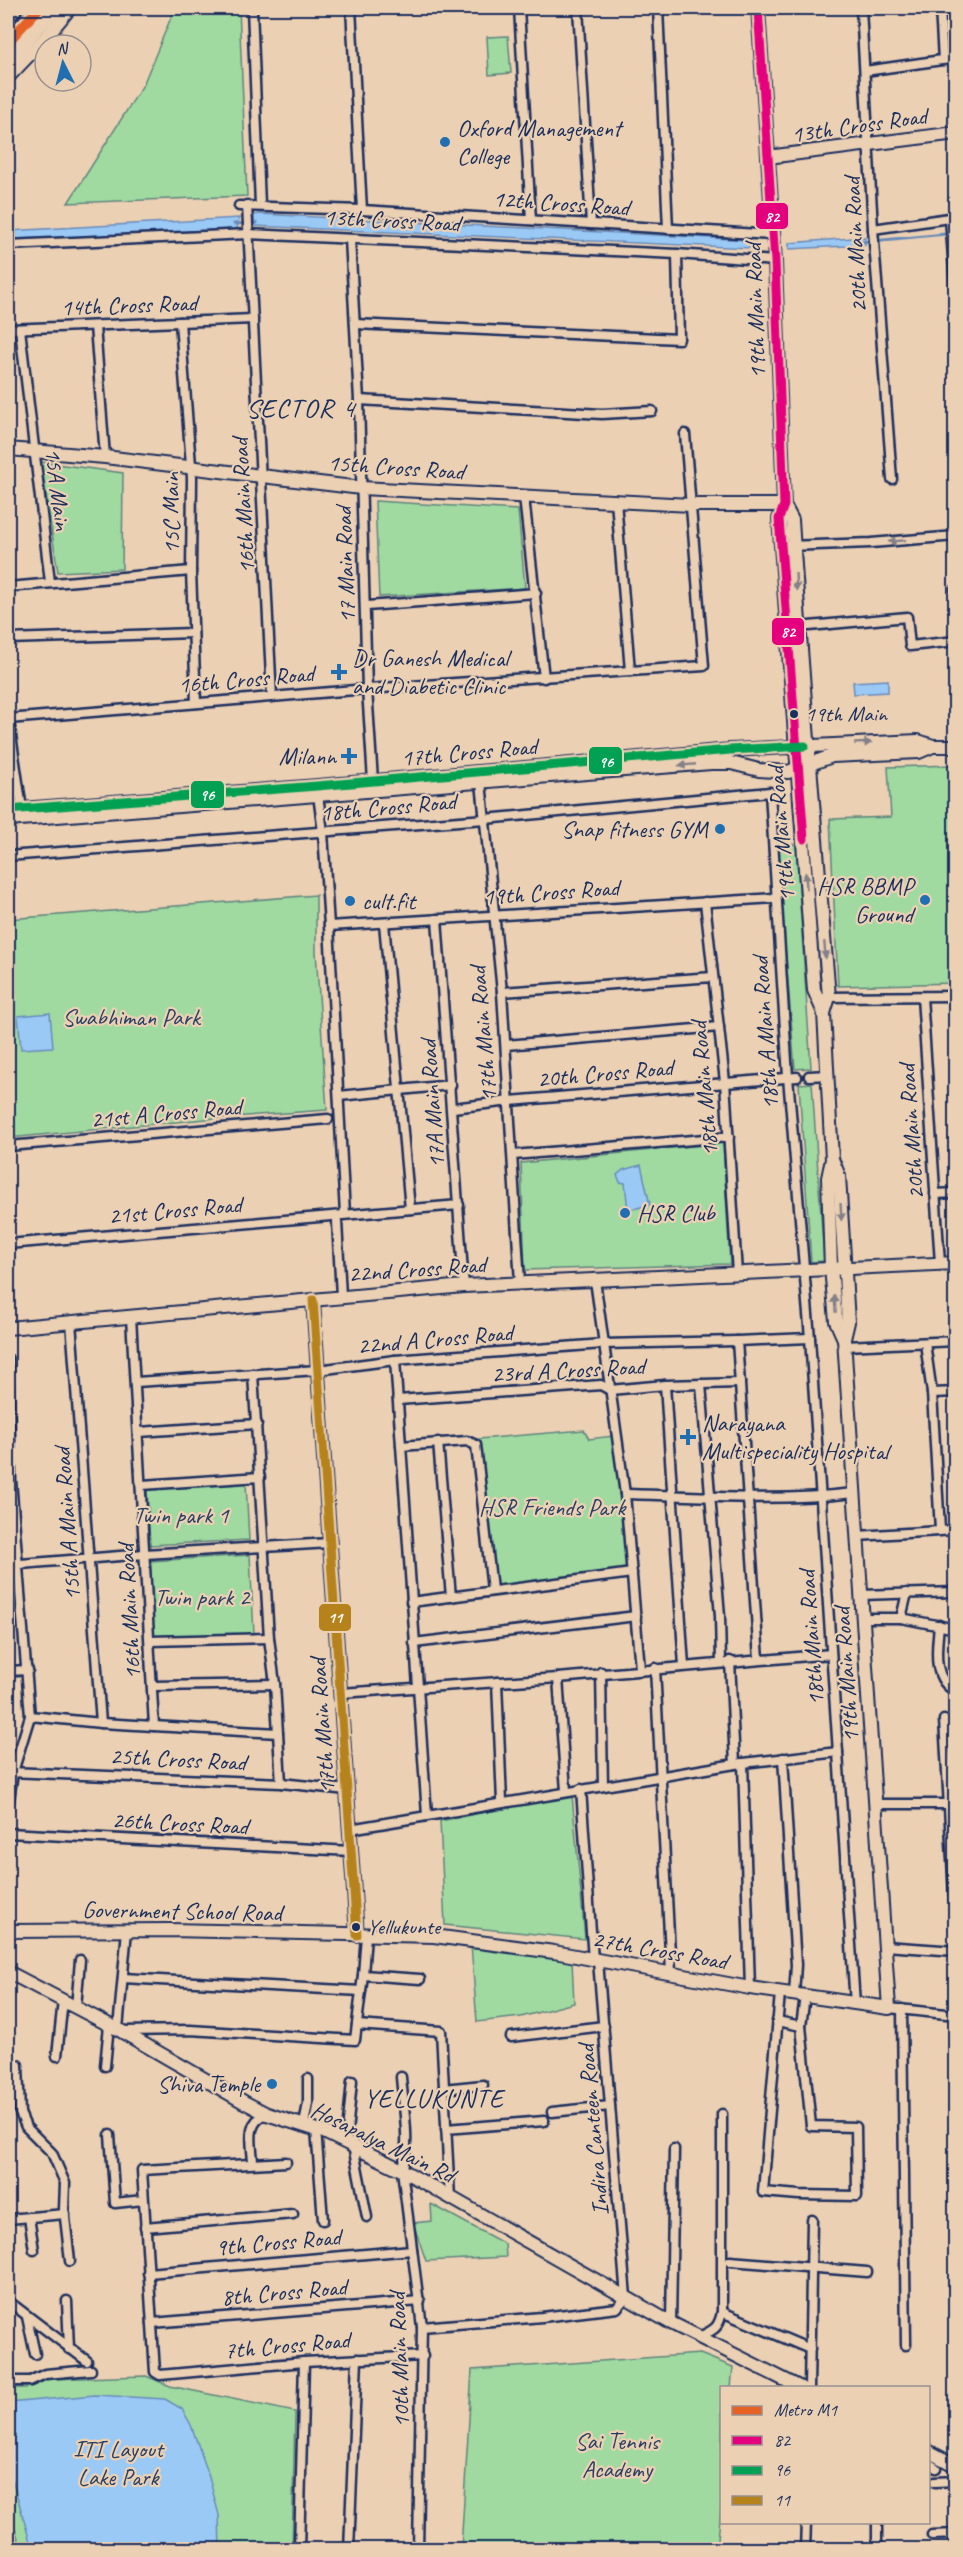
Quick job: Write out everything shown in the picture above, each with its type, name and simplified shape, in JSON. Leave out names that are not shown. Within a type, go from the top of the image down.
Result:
[{"type":"highway","points":[[8,15],[14,8]]},
{"type":"highway","points":[[8,59],[54,8]]},
{"type":"main road","points":[[8,37],[42,8]]},
{"type":"main road","points":[[8,77],[70,8]]},
{"type":"main road","name":"19th Main Road","points":[[758,8],[774,247],[784,505],[792,520],[787,546],[802,746],[810,765],[832,1159],[828,1178],[838,1268],[836,1321],[845,1342],[889,2008]]},
{"type":"main road","name":"13th Cross Road","points":[[768,157],[956,133]]},
{"type":"main road","name":"15th Cross Road","points":[[8,449],[191,466],[361,488],[691,505],[784,505]]},
{"type":"main road","name":"19th Main Road","points":[[787,546],[798,627],[805,727],[798,770],[814,990],[823,997]]},
{"type":"main road","name":"17th Cross Road","points":[[8,810],[802,746],[918,741],[933,746],[956,746]]},
{"type":"main road","name":"17th Cross Road","points":[[8,820],[711,764],[731,763],[759,770],[789,772],[832,756],[919,752],[933,746]]},
{"type":"main road","points":[[744,750],[745,766]]},
{"type":"main road","name":"22nd Cross Road","points":[[8,1328],[464,1286],[956,1263]]},
{"type":"main road","name":"17th Main Road","points":[[313,1300],[351,1851],[361,1935]]},
{"type":"main road","name":"Government School Road","points":[[8,1931],[127,1930],[361,1935]]},
{"type":"main road","name":"27th Cross Road","points":[[361,1935],[434,1936],[554,1952],[750,1988],[889,2008]]},
{"type":"main road","name":"Hosapalya Main Rd","points":[[8,1972],[116,2028],[267,2114],[310,2127],[402,2170],[671,2323],[781,2382]]},
{"type":"main road","points":[[930,2452],[956,2466]]},
{"type":"street","points":[[252,8],[260,205]]},
{"type":"street","points":[[351,8],[362,210]]},
{"type":"street","points":[[519,8],[531,220]]},
{"type":"street","points":[[578,8],[591,224]]},
{"type":"street","points":[[658,8],[668,229]]},
{"type":"street","name":"20th Main Road","points":[[861,8],[873,229],[891,479]]},
{"type":"street","points":[[940,8],[943,60]]},
{"type":"street","points":[[864,71],[956,58]]},
{"type":"street","name":"12th Cross Road","points":[[243,206],[362,210],[668,229],[774,247]]},
{"type":"street","name":"16th Main Road","points":[[243,206],[248,216],[272,697]]},
{"type":"street","points":[[873,229],[953,218],[951,229],[956,297]]},
{"type":"street","name":"13th Cross Road","points":[[8,245],[248,230],[350,239],[677,254],[774,247]]},
{"type":"street","name":"17 Main Road","points":[[350,239],[359,400],[367,606],[367,689],[373,781]]},
{"type":"street","points":[[355,324],[679,339],[677,254]]},
{"type":"street","name":"14th Cross Road","points":[[8,329],[253,318]]},
{"type":"street","name":"15C Main","points":[[180,322],[191,466],[191,572],[196,703]]},
{"type":"street","points":[[95,326],[105,457]]},
{"type":"street","name":"15A Main","points":[[20,329],[50,582]]},
{"type":"street","points":[[359,400],[602,414],[651,411]]},
{"type":"street","points":[[685,434],[691,505]]},
{"type":"street","points":[[524,497],[544,678]]},
{"type":"street","points":[[616,501],[630,671]]},
{"type":"street","name":"16th Cross Road","points":[[8,717],[704,666],[691,505]]},
{"type":"street","points":[[787,546],[871,543],[956,536]]},
{"type":"street","points":[[8,587],[191,572]]},
{"type":"street","points":[[367,606],[536,593]]},
{"type":"street","points":[[798,627],[907,617],[910,646],[956,641]]},
{"type":"street","points":[[8,639],[193,633]]},
{"type":"street","points":[[8,717],[22,808]]},
{"type":"street","name":"17th Main Road","points":[[481,782],[506,1045],[520,1283]]},
{"type":"street","name":"18th Cross Road","points":[[8,856],[485,819],[770,792]]},
{"type":"street","name":"18th A Main Road","points":[[770,792],[776,898],[792,1077],[803,1271]]},
{"type":"street","points":[[318,795],[330,927],[345,1214]]},
{"type":"street","name":"19th Cross Road","points":[[330,927],[776,898]]},
{"type":"street","name":"18th Main Road","points":[[705,902],[725,1082],[737,1274]]},
{"type":"street","name":"17A Main Road","points":[[437,920],[453,1108],[464,1286]]},
{"type":"street","points":[[384,923],[410,1209]]},
{"type":"street","points":[[501,992],[713,977]]},
{"type":"street","points":[[823,997],[956,996]]},
{"type":"street","name":"20th Main Road","points":[[922,997],[940,1263]]},
{"type":"street","points":[[506,1045],[719,1027]]},
{"type":"street","points":[[809,1076],[828,1075]]},
{"type":"street","name":"20th Cross Road","points":[[453,1108],[792,1077]]},
{"type":"street","points":[[339,1096],[451,1085]]},
{"type":"street","name":"21st A Cross Road","points":[[8,1146],[328,1119]]},
{"type":"street","points":[[513,1155],[729,1137]]},
{"type":"street","points":[[935,1194],[956,1193]]},
{"type":"street","name":"21st Cross Road","points":[[8,1244],[459,1205]]},
{"type":"street","points":[[338,1221],[341,1296]]},
{"type":"street","name":"18th Main Road","points":[[803,1271],[810,1338],[855,2004]]},
{"type":"street","points":[[595,1280],[625,1494],[640,1669]]},
{"type":"street","name":"16th Main Road","points":[[131,1317],[154,1726]]},
{"type":"street","name":"15th A Main Road","points":[[71,1322],[101,1723]]},
{"type":"street","name":"22nd A Cross Road","points":[[136,1382],[318,1370],[395,1360],[603,1344],[810,1338]]},
{"type":"street","points":[[737,1341],[759,1659]]},
{"type":"street","points":[[845,1342],[956,1341]]},
{"type":"street","points":[[925,1343],[932,1393],[940,1530]]},
{"type":"street","points":[[8,1359],[9,1480],[19,1564],[30,1716],[10,1772],[8,1808]]},
{"type":"street","points":[[395,1360],[427,1815]]},
{"type":"street","points":[[253,1374],[269,1638],[275,1684],[281,1783]]},
{"type":"street","name":"23rd A Cross Road","points":[[398,1400],[601,1385],[610,1390],[665,1384],[740,1383]]},
{"type":"street","points":[[665,1384],[684,1666]]},
{"type":"street","points":[[701,1384],[726,1662],[739,1763],[750,1988]]},
{"type":"street","points":[[932,1393],[956,1392]]},
{"type":"street","points":[[139,1432],[257,1424]]},
{"type":"street","points":[[401,1446],[467,1441],[476,1445],[492,1590]]},
{"type":"street","points":[[438,1442],[451,1597]]},
{"type":"street","points":[[142,1485],[260,1477]]},
{"type":"street","points":[[625,1494],[821,1497],[854,1493]]},
{"type":"street","points":[[857,1536],[956,1530]]},
{"type":"street","points":[[8,1565],[330,1543]]},
{"type":"street","points":[[411,1602],[632,1573]]},
{"type":"street","points":[[861,1594],[956,1592]]},
{"type":"street","points":[[901,1618],[907,1593]]},
{"type":"street","points":[[414,1643],[636,1616]]},
{"type":"street","points":[[863,1618],[901,1618],[956,1629]]},
{"type":"street","points":[[939,1626],[936,1664],[947,1686],[956,1691]]},
{"type":"street","points":[[150,1641],[269,1638]]},
{"type":"street","points":[[341,1693],[558,1678],[601,1672],[831,1654]]},
{"type":"street","points":[[655,1668],[671,1972]]},
{"type":"street","points":[[8,1671],[28,1670]]},
{"type":"street","points":[[601,1672],[603,1785]]},
{"type":"street","points":[[558,1678],[566,1791]]},
{"type":"street","points":[[497,1682],[502,1802]]},
{"type":"street","points":[[153,1686],[275,1684]]},
{"type":"street","points":[[30,1716],[101,1723],[278,1733]]},
{"type":"street","points":[[944,1720],[953,1804],[956,1930]]},
{"type":"street","points":[[350,1829],[739,1763],[838,1752]]},
{"type":"street","points":[[780,1993],[771,2125],[763,2192],[856,2196],[856,2127],[811,2126],[796,1965],[783,1758]]},
{"type":"street","name":"25th Cross Road","points":[[10,1772],[281,1783],[347,1790]]},
{"type":"street","name":"Indira Canteen Road","points":[[581,1789],[604,2026],[626,2297]]},
{"type":"street","points":[[876,1804],[953,1804]]},
{"type":"street","name":"26th Cross Road","points":[[8,1833],[351,1851]]},
{"type":"street","points":[[105,2066],[116,2028],[127,1930]]},
{"type":"street","points":[[116,2028],[355,2040],[363,1976],[361,1935]]},
{"type":"street","points":[[885,1946],[956,1951]]},
{"type":"street","points":[[76,2008],[80,1960]]},
{"type":"street","points":[[363,1976],[420,1979]]},
{"type":"street","points":[[123,1978],[361,1991]]},
{"type":"street","points":[[57,2056],[63,2000]]},
{"type":"street","name":"27th Cross Road","points":[[889,2008],[956,2015]]},
{"type":"street","points":[[902,2009],[906,2345]]},
{"type":"street","points":[[777,2021],[801,2026]]},
{"type":"street","points":[[357,2025],[441,2031],[442,2090],[450,2198]]},
{"type":"street","points":[[512,2037],[604,2026]]},
{"type":"street","points":[[18,2066],[20,2113],[26,2127],[52,2153],[65,2183],[65,2214],[70,2261]]},
{"type":"street","name":"10th Main Road","points":[[401,2077],[405,2135],[405,2163],[402,2170],[422,2327],[418,2550]]},
{"type":"street","points":[[308,2079],[310,2127],[323,2220]]},
{"type":"street","points":[[352,2081],[350,2145],[367,2217]]},
{"type":"street","points":[[442,2090],[483,2085]]},
{"type":"street","points":[[552,2112],[610,2106]]},
{"type":"street","points":[[253,2162],[252,2125],[256,2119],[267,2114]]},
{"type":"street","points":[[699,2337],[714,2331],[719,2325],[722,2312],[722,2114]]},
{"type":"street","points":[[446,2129],[544,2121]]},
{"type":"street","points":[[110,2135],[114,2204],[143,2200]]},
{"type":"street","points":[[671,2323],[674,2150]]},
{"type":"street","points":[[152,2323],[142,2170],[253,2162],[286,2162]]},
{"type":"street","points":[[8,2219],[65,2214]]},
{"type":"street","points":[[145,2227],[293,2214]]},
{"type":"street","points":[[29,2217],[34,2250]]},
{"type":"street","points":[[809,2386],[812,2220]]},
{"type":"street","name":"9th Cross Road","points":[[148,2273],[412,2250]]},
{"type":"street","points":[[730,2261],[867,2272]]},
{"type":"street","points":[[422,2327],[542,2318],[617,2308],[626,2297]]},
{"type":"street","points":[[8,2301],[87,2361]]},
{"type":"street","points":[[68,2301],[69,2349]]},
{"type":"street","name":"8th Cross Road","points":[[152,2323],[420,2301]]},
{"type":"street","points":[[722,2312],[810,2349]]},
{"type":"street","points":[[27,2316],[35,2354]]},
{"type":"street","name":"7th Cross Road","points":[[152,2323],[155,2372],[160,2375],[304,2362],[423,2356]]},
{"type":"street","points":[[349,2550],[357,2359]]},
{"type":"street","points":[[299,2550],[304,2362]]},
{"type":"street","points":[[8,2381],[30,2381],[45,2374],[91,2370]]},
{"type":"street","points":[[935,2482],[956,2481]]},
{"type":"street","points":[[806,2524],[806,2550]]},
{"type":"street","points":[[877,2524],[877,2550]]},
{"type":"street","points":[[932,2535],[956,2534]]},
{"type":"street","points":[[8,2539],[10,2550]]},
{"type":"green space","points":[[175,8],[239,8],[247,196],[68,203],[143,85]]},
{"type":"green space","points":[[508,36],[511,73],[489,75],[487,37]]},
{"type":"green space","points":[[41,462],[123,473],[122,569],[58,572]]},
{"type":"green space","points":[[375,501],[518,510],[525,588],[379,597]]},
{"type":"green space","points":[[955,765],[955,983],[838,986],[830,819],[891,817],[888,767]]},
{"type":"green space","points":[[796,844],[811,1068],[795,1069],[777,846]]},
{"type":"green space","name":"Swabhiman Park","points":[[316,895],[316,952],[327,1110],[8,1138],[8,919]]},
{"type":"green space","points":[[812,1083],[824,1261],[811,1262],[799,1084]]},
{"type":"green space","name":"HSR Club","points":[[723,1143],[730,1264],[525,1270],[521,1163]]},
{"type":"green space","name":"HSR Friends Park","points":[[584,1430],[589,1439],[613,1436],[628,1569],[488,1587],[479,1439]]},
{"type":"green space","name":"Twin park 1","points":[[246,1483],[249,1540],[150,1545],[147,1488]]},
{"type":"green space","name":"Twin park 2","points":[[250,1555],[254,1634],[154,1639],[150,1561]]},
{"type":"green space","points":[[572,1795],[585,1939],[445,1925],[440,1821]]},
{"type":"green space","points":[[471,1945],[572,1961],[574,2003],[521,2017],[477,2022]]},
{"type":"green space","points":[[431,2204],[505,2244],[506,2257],[426,2261],[413,2223],[432,2221]]},
{"type":"green space","name":"Sai Tennis Academy","points":[[700,2354],[733,2367],[731,2386],[720,2386],[720,2518],[717,2549],[461,2549],[472,2370]]},
{"type":"green space","name":"ITI Layout Lake Park","points":[[146,2376],[170,2386],[295,2412],[292,2549],[21,2549],[8,2504],[8,2388],[26,2388],[49,2379]]},
{"type":"water","points":[[254,215],[750,240],[751,248],[254,226]]},
{"type":"water","points":[[239,218],[237,229],[8,240],[8,231]]},
{"type":"water","points":[[865,237],[865,245],[789,249],[789,243]]},
{"type":"water","points":[[888,680],[888,692],[854,694],[853,682]]},
{"type":"water","points":[[50,1013],[53,1047],[21,1049],[18,1016]]},
{"type":"water","points":[[641,1165],[650,1205],[628,1210],[625,1183],[620,1182],[617,1175],[623,1170]]},
{"type":"water","name":"ITI Layout Lake Park","points":[[95,2395],[165,2399],[182,2409],[191,2425],[207,2470],[219,2515],[220,2549],[32,2549],[8,2464],[8,2403]]},
{"type":"waterway","points":[[234,224],[257,223]]},
{"type":"waterway","points":[[862,242],[956,233]]},
{"type":"metro line","name":"M1","points":[[8,42],[39,8]]},
{"type":"transit line","name":"82","points":[[758,8],[775,261],[784,505],[779,519],[804,839]]},
{"type":"transit line","name":"96","points":[[8,810],[730,750],[805,746]]},
{"type":"transit line","name":"11","points":[[313,1300],[357,1935]]},
{"type":"place","name":"Oxford Management College","points":[[445,142]]},
{"type":"place","name":"Dr Ganesh Medical and Diabetic Clinic","points":[[339,672]]},
{"type":"place","name":"19th Main","points":[[794,714]]},
{"type":"place","name":"Milann","points":[[349,756]]},
{"type":"place","name":"Snap fitness GYM","points":[[720,829]]},
{"type":"place","name":"HSR BBMP Ground","points":[[925,900]]},
{"type":"place","name":"cult.fit","points":[[350,901]]},
{"type":"place","name":"HSR Club","points":[[625,1213]]},
{"type":"place","name":"Narayana Multispeciality Hospital","points":[[688,1437]]},
{"type":"place","name":"Yellukunte","points":[[356,1927]]},
{"type":"place","name":"Shiva Temple","points":[[272,2084]]},
{"type":"district","name":"SECTOR 4","points":[[301,408]]},
{"type":"district","name":"YELLUKUNTE","points":[[434,2098]]}]
